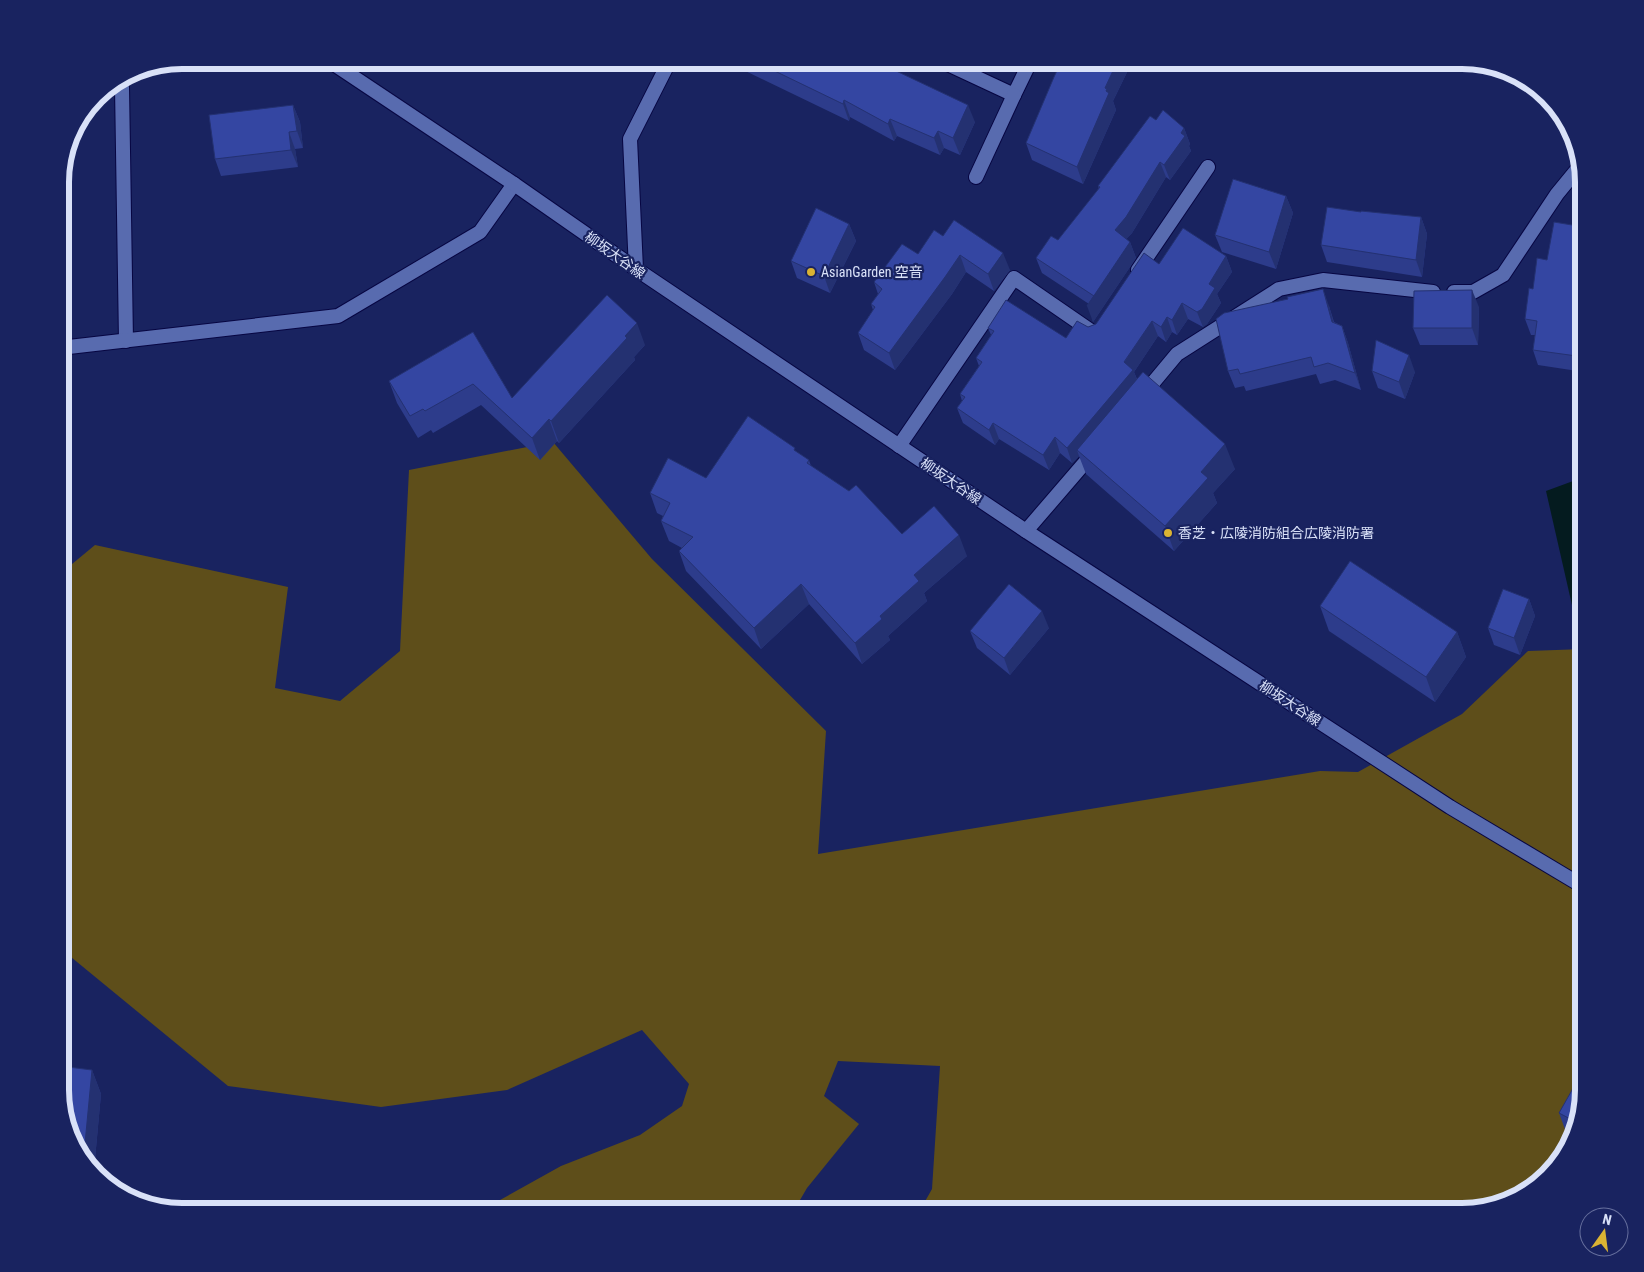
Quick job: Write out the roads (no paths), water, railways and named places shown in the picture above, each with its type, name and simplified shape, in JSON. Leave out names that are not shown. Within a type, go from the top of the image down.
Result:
[{"type":"street","name":"柳坂大谷線","points":[[342,69],[1026,531],[1450,807],[1575,881]]},
{"type":"street","points":[[636,269],[630,139],[665,69]]},
{"type":"street","points":[[958,69],[1014,95]]},
{"type":"street","points":[[976,178],[1027,69]]},
{"type":"street","points":[[122,87],[126,340]]},
{"type":"street","points":[[1132,278],[1208,167]]},
{"type":"street","points":[[1133,406],[1177,354],[1280,289],[1323,280],[1426,292],[1472,292],[1503,276],[1557,194],[1574,173]]},
{"type":"street","points":[[69,347],[338,316],[480,232],[514,184]]},
{"type":"street","points":[[900,446],[1014,278],[1094,334],[1100,326]]},
{"type":"street","points":[[1026,531],[1102,443]]},
{"type":"place","name":"AsianGarden 空音","points":[[811,272]]},
{"type":"place","name":"香芝・広陵消防組合広陵消防署","points":[[1168,533]]}]
